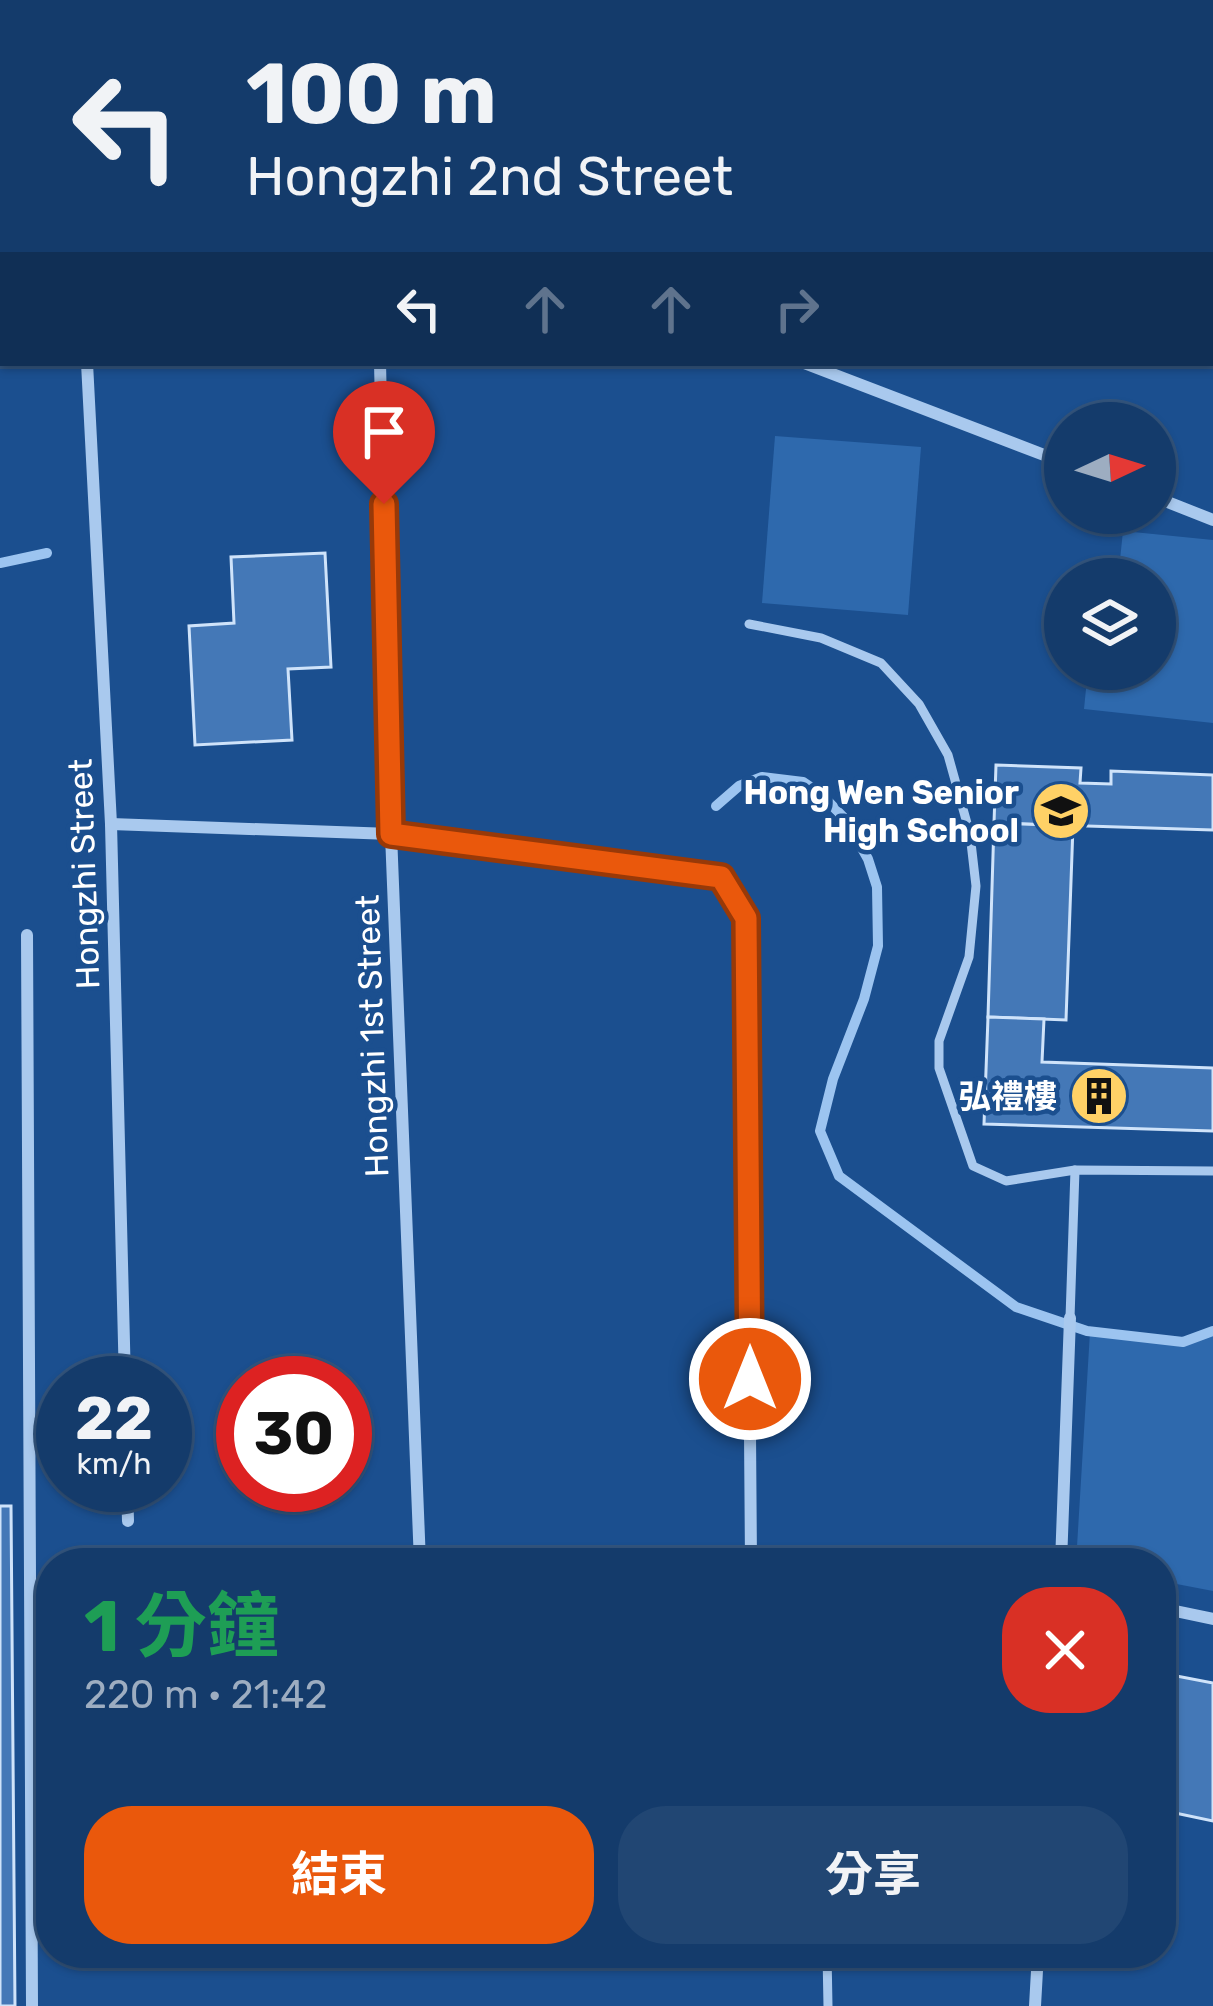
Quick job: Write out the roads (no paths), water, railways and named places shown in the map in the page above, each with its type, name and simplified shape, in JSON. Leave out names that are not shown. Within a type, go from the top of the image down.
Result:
[{"type":"street","name":"Hongzhi Street","points":[[87,366],[111,824],[124,1356]]},
{"type":"street","name":"Hongzhi 1st Street","points":[[380,366],[391,834],[419,1548]]},
{"type":"street","points":[[812,366],[1044,455]]},
{"type":"street","points":[[1176,505],[1213,520]]},
{"type":"street","points":[[111,824],[391,834],[721,877],[746,918],[751,1548]]},
{"type":"street","points":[[27,934],[32,2006]]},
{"type":"street","points":[[1062,1548],[1070,1318]]},
{"type":"street","points":[[128,1512],[128,1521]]},
{"type":"street","points":[[1176,1610],[1213,1619]]},
{"type":"street","points":[[1035,2006],[1038,1968]]},
{"type":"lane","points":[[749,624],[821,638],[881,663],[919,704],[948,755],[970,834],[976,886],[969,957],[939,1041],[939,1068],[974,1166],[1006,1180],[1075,1170],[1213,1171]]},
{"type":"lane","points":[[1070,1318],[1075,1170]]},
{"type":"lane","points":[[827,1968],[828,2006]]},
{"type":"waterway","points":[[0,563],[47,553]]},
{"type":"waterway","points":[[716,806],[739,786],[762,777],[803,782],[846,820],[868,859],[877,887],[878,946],[820,1131],[839,1176],[1016,1307],[1087,1331],[1183,1342],[1213,1331]]},
{"type":"place","name":"Hong Wen Senior High School","points":[[1061,811]]},
{"type":"place","name":"弘禮樓","points":[[1099,1096]]}]
